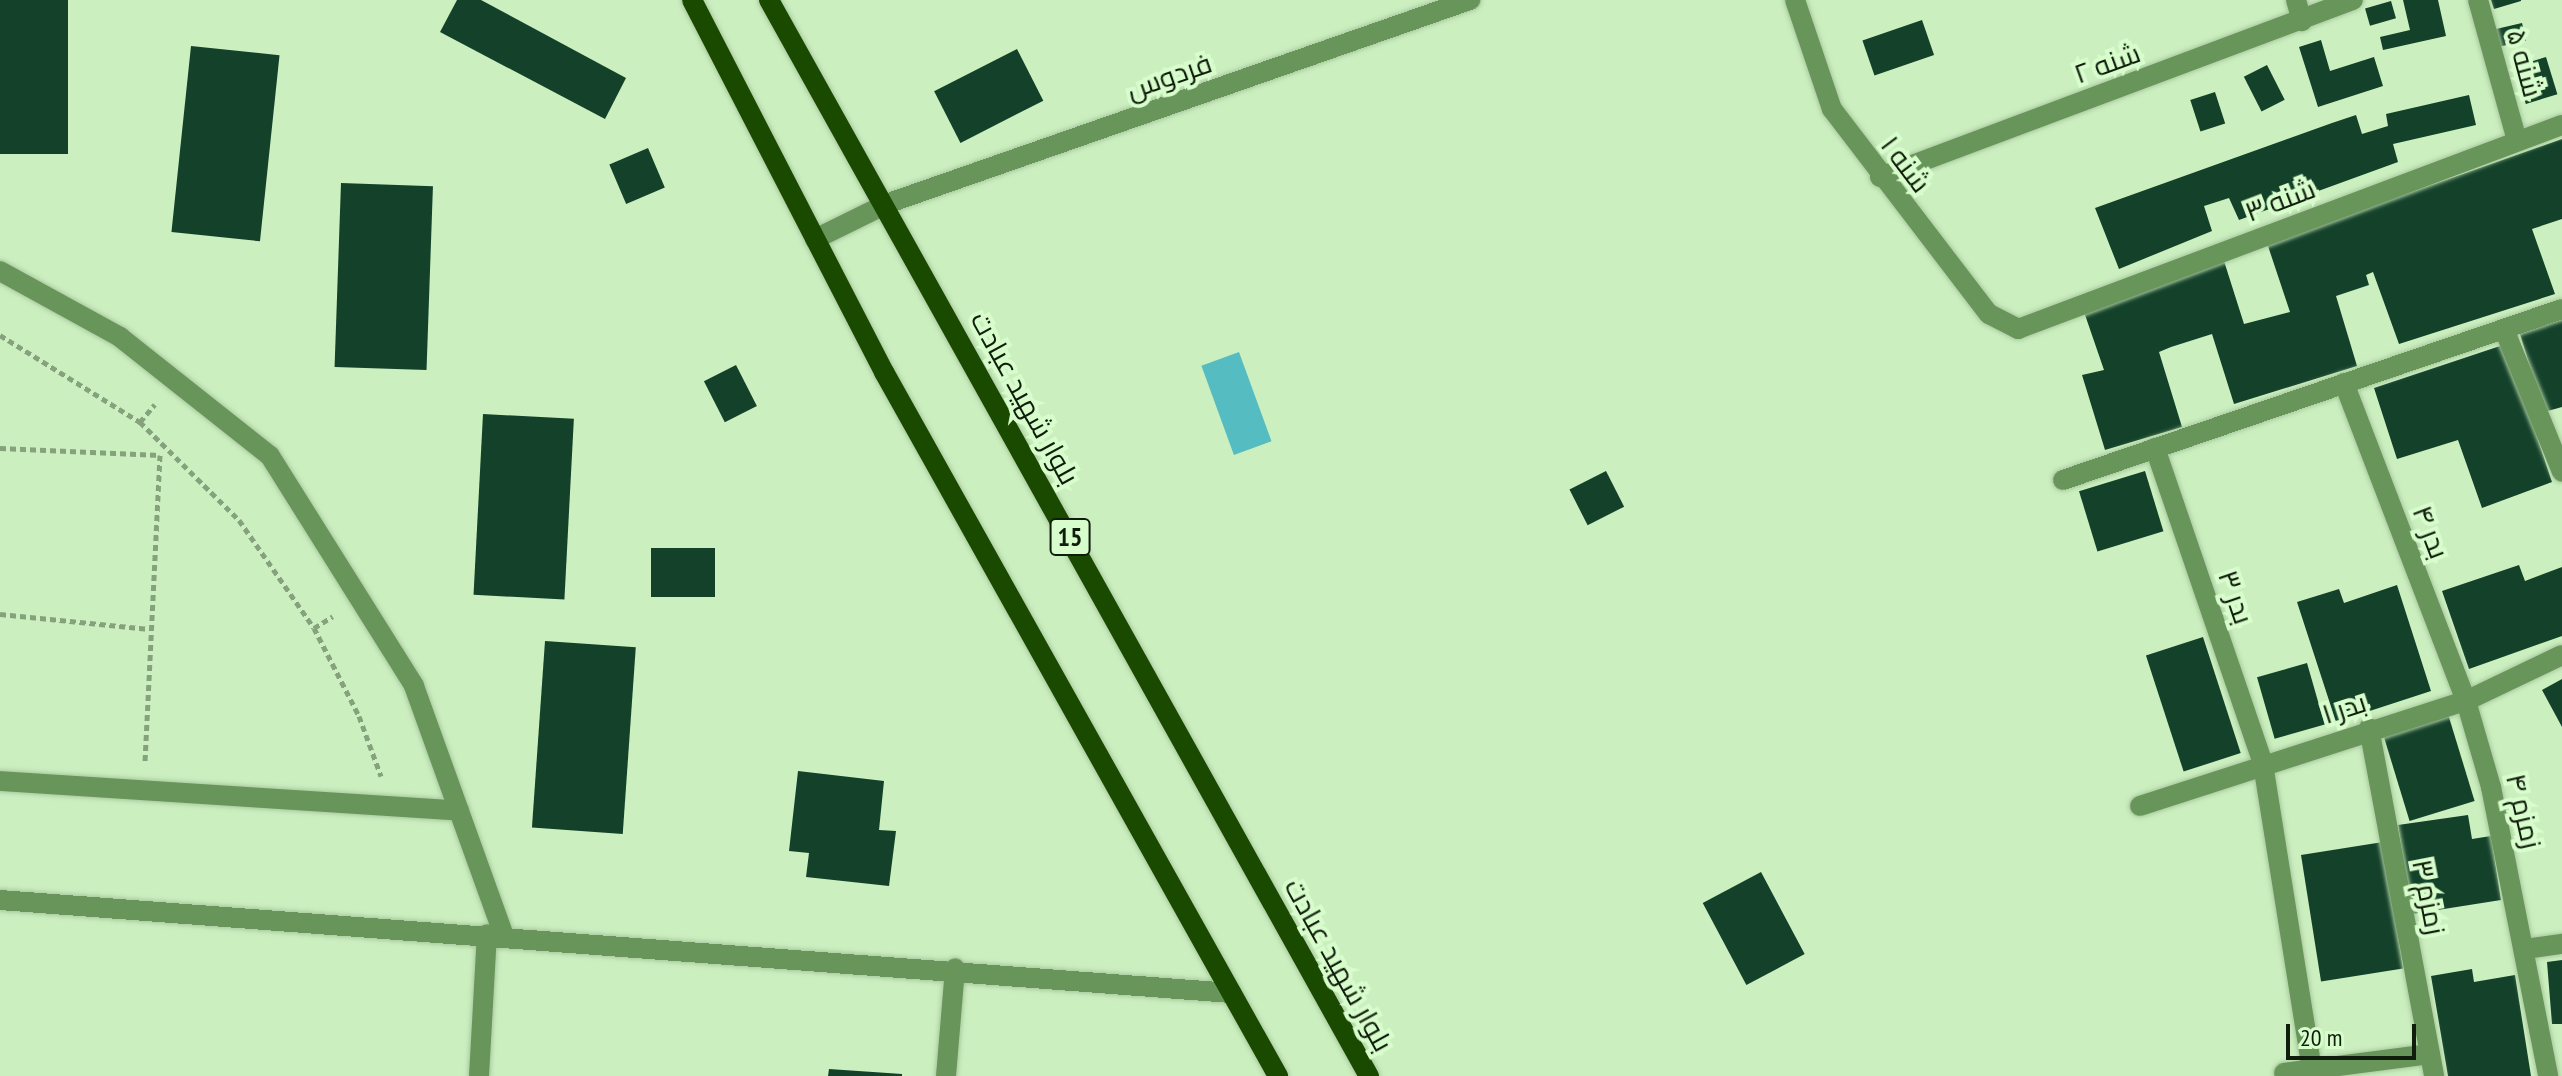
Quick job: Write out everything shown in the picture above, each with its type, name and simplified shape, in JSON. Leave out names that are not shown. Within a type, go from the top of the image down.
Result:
[{"type":"main road","points":[[692,0],[884,372],[1278,1076]]},
{"type":"main road","name":"بلوار شهید عبادت","points":[[769,0],[886,204],[1367,1076]]},
{"type":"street","name":"فردوس","points":[[815,239],[886,204],[1470,0]]},
{"type":"street","name":"شنه ۱","points":[[1795,0],[1832,109],[1880,177],[1989,314],[2018,329]]},
{"type":"street","points":[[2296,0],[2302,21]]},
{"type":"street","name":"شنه ۲","points":[[1880,177],[2353,0]]},
{"type":"street","name":"شنه ۵","points":[[2478,0],[2517,141]]},
{"type":"street","name":"شنه ۳","points":[[2018,329],[2562,125]]},
{"type":"street","points":[[0,271],[120,337],[270,456],[414,686],[459,811],[496,935],[479,1076]]},
{"type":"street","points":[[2063,480],[2562,309]]},
{"type":"street","points":[[2504,329],[2562,472]]},
{"type":"street","name":"بدر ۴","points":[[2344,383],[2466,701]]},
{"type":"street","name":"بدر ۳","points":[[2155,448],[2263,764],[2312,1070]]},
{"type":"street","name":"بدر ۱","points":[[2140,806],[2369,728],[2466,701],[2562,655]]},
{"type":"street","name":"زمزم ۴","points":[[2466,701],[2491,787],[2548,1076]]},
{"type":"street","name":"زمزم ۳","points":[[2369,728],[2434,1076]]},
{"type":"street","points":[[0,781],[459,811]]},
{"type":"street","points":[[0,900],[955,968],[1231,993]]},
{"type":"street","points":[[2525,949],[2562,944]]},
{"type":"street","points":[[946,1076],[955,968]]},
{"type":"street","points":[[2284,1073],[2430,1054]]},
{"type":"path","points":[[0,335],[140,422],[239,520],[314,628],[359,716],[393,807]]},
{"type":"path","points":[[0,448],[160,455],[167,450]]},
{"type":"path","points":[[144,790],[149,629],[160,455]]},
{"type":"path","points":[[0,614],[149,629]]},
{"type":"water","points":[[1239,352],[1271,441],[1234,455],[1201,366]]},
{"type":"building","points":[[0,0],[68,0],[68,154],[0,154]]},
{"type":"building","points":[[457,0],[481,0],[626,78],[605,119],[440,32]]},
{"type":"building","points":[[2403,0],[2438,0],[2446,36],[2383,50],[2380,37],[2410,30]]},
{"type":"building","points":[[2491,0],[2521,0],[2521,1],[2494,9]]},
{"type":"building","points":[[2391,1],[2396,18],[2370,26],[2365,8]]},
{"type":"building","points":[[1922,20],[1934,55],[1874,75],[1862,41]]},
{"type":"building","points":[[2522,23],[2526,41],[2495,48],[2491,30]]},
{"type":"building","points":[[2321,40],[2330,71],[2374,57],[2383,86],[2318,107],[2299,47]]},
{"type":"building","points":[[191,46],[280,55],[260,241],[171,232]]},
{"type":"building","points":[[1017,49],[1043,101],[960,143],[934,91]]},
{"type":"building","points":[[2546,57],[2557,94],[2526,104],[2514,67]]},
{"type":"building","points":[[2267,65],[2285,100],[2262,112],[2244,77]]},
{"type":"building","points":[[2215,92],[2225,123],[2200,131],[2190,100]]},
{"type":"building","points":[[2469,95],[2476,125],[2393,144],[2398,162],[2239,220],[2229,198],[2204,206],[2212,231],[2119,269],[2095,208],[2356,115],[2362,134],[2388,126],[2386,114]]},
{"type":"building","points":[[2562,139],[2562,219],[2532,229],[2555,294],[2399,344],[2373,272],[2366,275],[2369,285],[2336,296],[2357,366],[2234,404],[2212,334],[2171,347],[2159,352],[2182,427],[2105,450],[2082,375],[2104,370],[2083,309],[2224,261],[2244,324],[2290,312],[2267,243]]},
{"type":"building","points":[[648,148],[665,188],[626,204],[609,164]]},
{"type":"building","points":[[341,183],[433,186],[427,370],[335,367]]},
{"type":"building","points":[[2562,318],[2562,407],[2544,412],[2519,331]]},
{"type":"building","points":[[2506,344],[2552,482],[2482,508],[2458,440],[2397,459],[2374,388]]},
{"type":"building","points":[[736,365],[757,406],[725,422],[704,381]]},
{"type":"building","points":[[483,414],[574,419],[564,600],[474,595]]},
{"type":"building","points":[[1606,471],[1624,507],[1588,525],[1569,490]]},
{"type":"building","points":[[2145,471],[2163,531],[2097,551],[2079,491]]},
{"type":"building","points":[[651,548],[715,548],[715,597],[651,597]]},
{"type":"building","points":[[2519,565],[2525,581],[2562,567],[2562,636],[2469,669],[2442,591]]},
{"type":"building","points":[[2397,585],[2431,691],[2336,722],[2297,602],[2339,589],[2344,603]]},
{"type":"building","points":[[2203,637],[2241,753],[2184,772],[2146,656]]},
{"type":"building","points":[[545,641],[636,647],[623,834],[532,828]]},
{"type":"building","points":[[2307,663],[2325,725],[2275,739],[2257,677]]},
{"type":"building","points":[[2562,679],[2562,727],[2542,690]]},
{"type":"building","points":[[2448,714],[2475,801],[2410,821],[2383,734]]},
{"type":"building","points":[[798,771],[884,781],[879,830],[896,831],[889,886],[806,877],[809,853],[789,851]]},
{"type":"building","points":[[2468,815],[2472,839],[2491,836],[2501,900],[2412,914],[2398,825]]},
{"type":"building","points":[[2383,842],[2403,968],[2321,981],[2301,855]]},
{"type":"building","points":[[1761,872],[1805,954],[1746,985],[1703,903]]},
{"type":"building","points":[[2562,960],[2562,1024],[2552,1024],[2547,962]]},
{"type":"building","points":[[2472,969],[2474,982],[2515,975],[2531,1076],[2448,1076],[2431,976]]},
{"type":"building","points":[[829,1069],[902,1074],[902,1076],[828,1076]]}]
